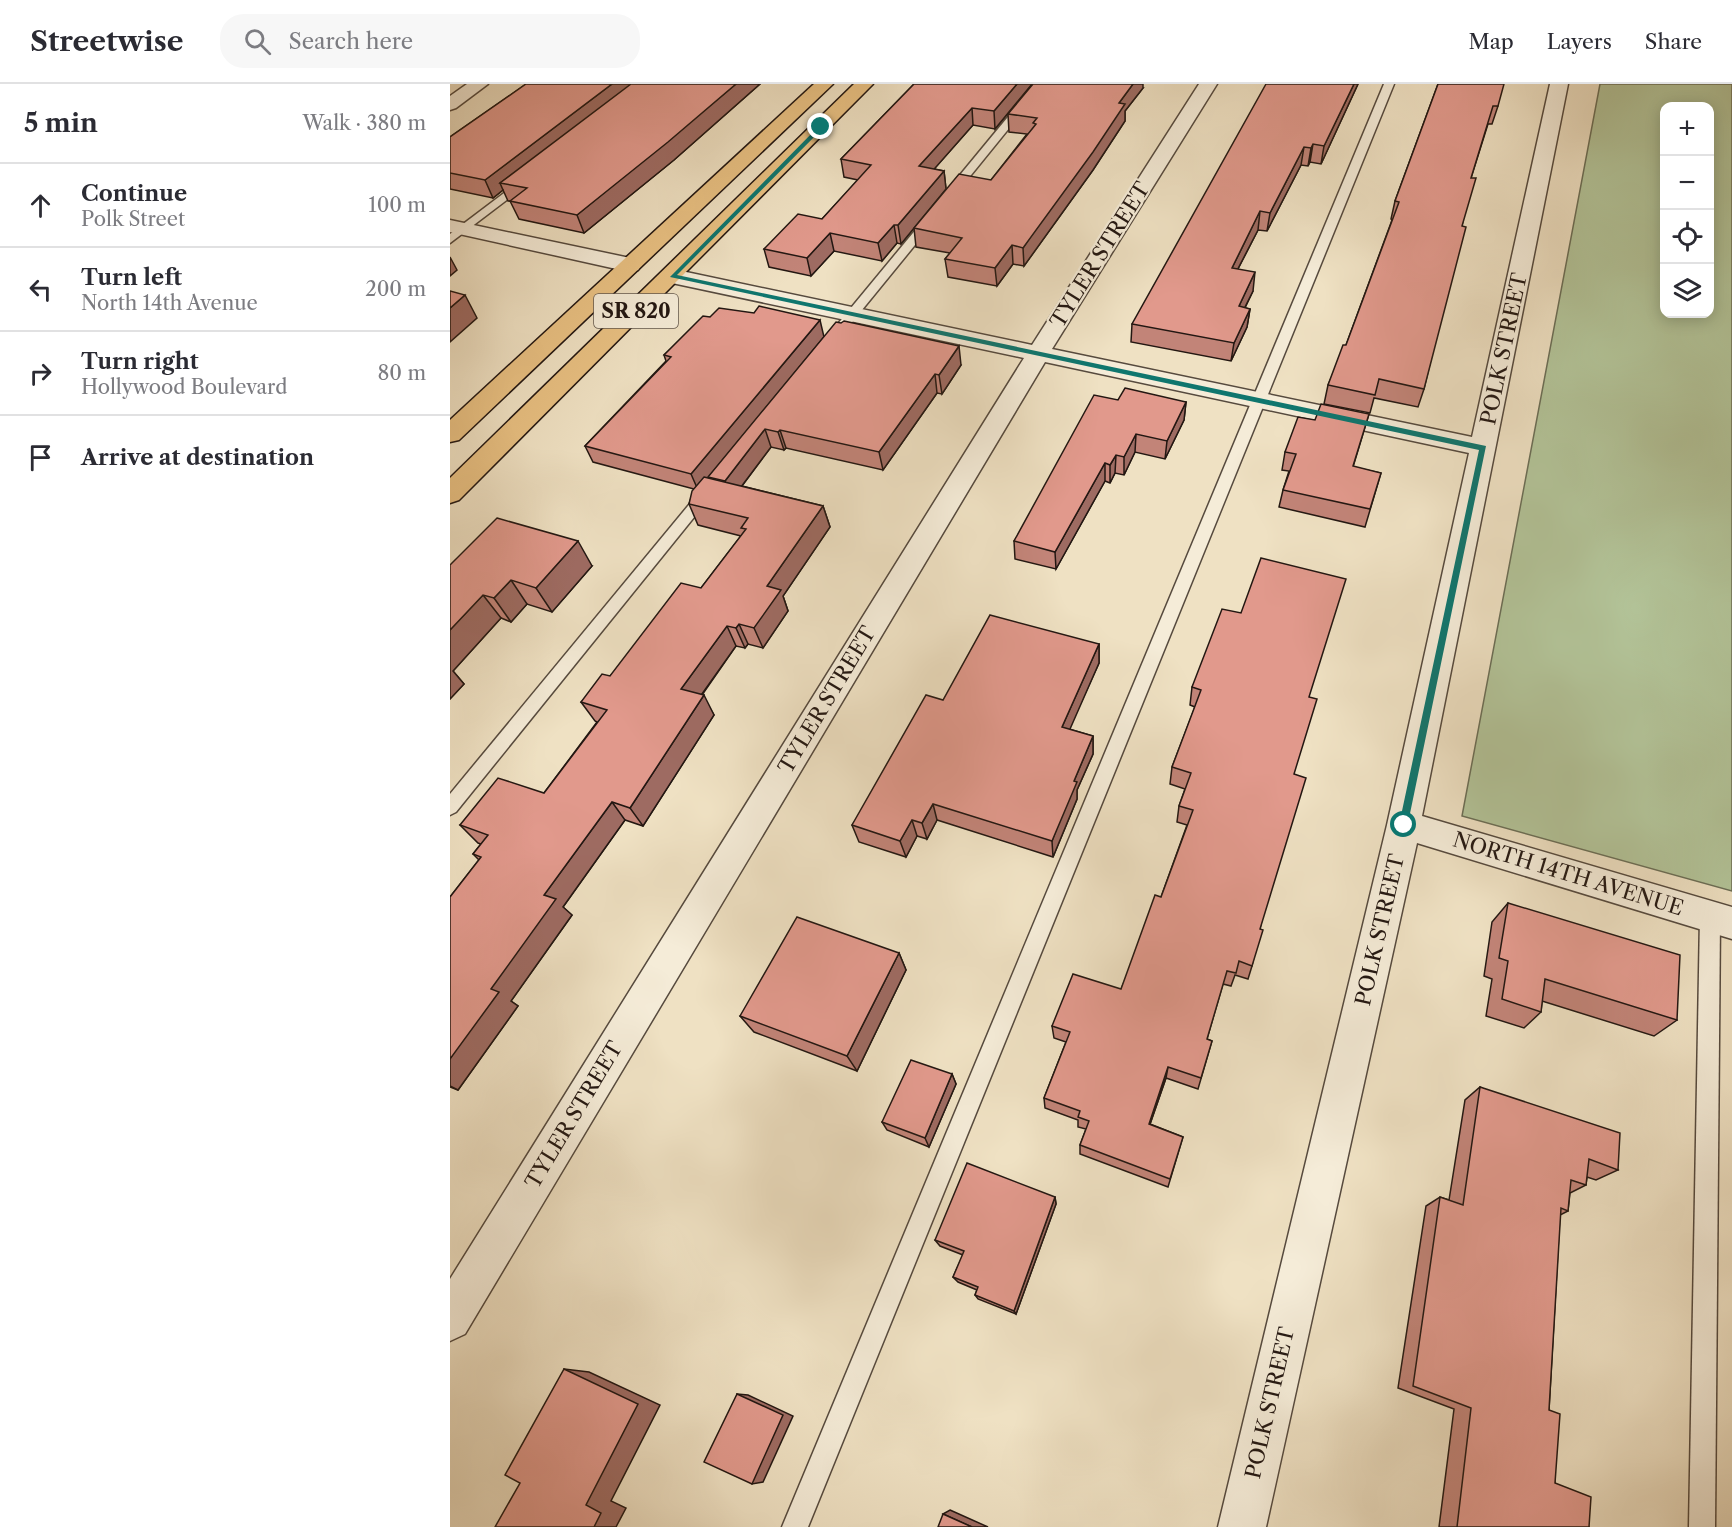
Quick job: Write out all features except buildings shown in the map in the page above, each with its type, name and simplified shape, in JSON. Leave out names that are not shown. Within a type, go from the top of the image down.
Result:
[{"type":"main road","name":"SR 820","points":[[450,434],[824,84]]},
{"type":"main road","name":"SR 820","points":[[450,494],[864,84]]},
{"type":"street","points":[[450,104],[479,84]]},
{"type":"street","name":"TYLER STREET","points":[[450,1319],[1039,352],[1208,84]]},
{"type":"street","name":"POLK STREET","points":[[1242,1527],[1404,825],[1559,84]]},
{"type":"street","points":[[455,232],[630,266]]},
{"type":"street","points":[[672,276],[1483,448]]},
{"type":"street","name":"NORTH 14TH AVENUE","points":[[1404,825],[1721,920]]},
{"type":"lane","points":[[823,350],[1040,84]]},
{"type":"lane","points":[[795,1527],[1389,84]]},
{"type":"lane","points":[[455,232],[530,178]]},
{"type":"lane","points":[[450,807],[719,478]]},
{"type":"lane","points":[[1702,1527],[1721,920]]},
{"type":"green space","points":[[1600,84],[1732,84],[1732,891],[1462,816]]},
{"type":"route","points":[[821,127],[672,276],[1483,448],[1404,825]]}]
